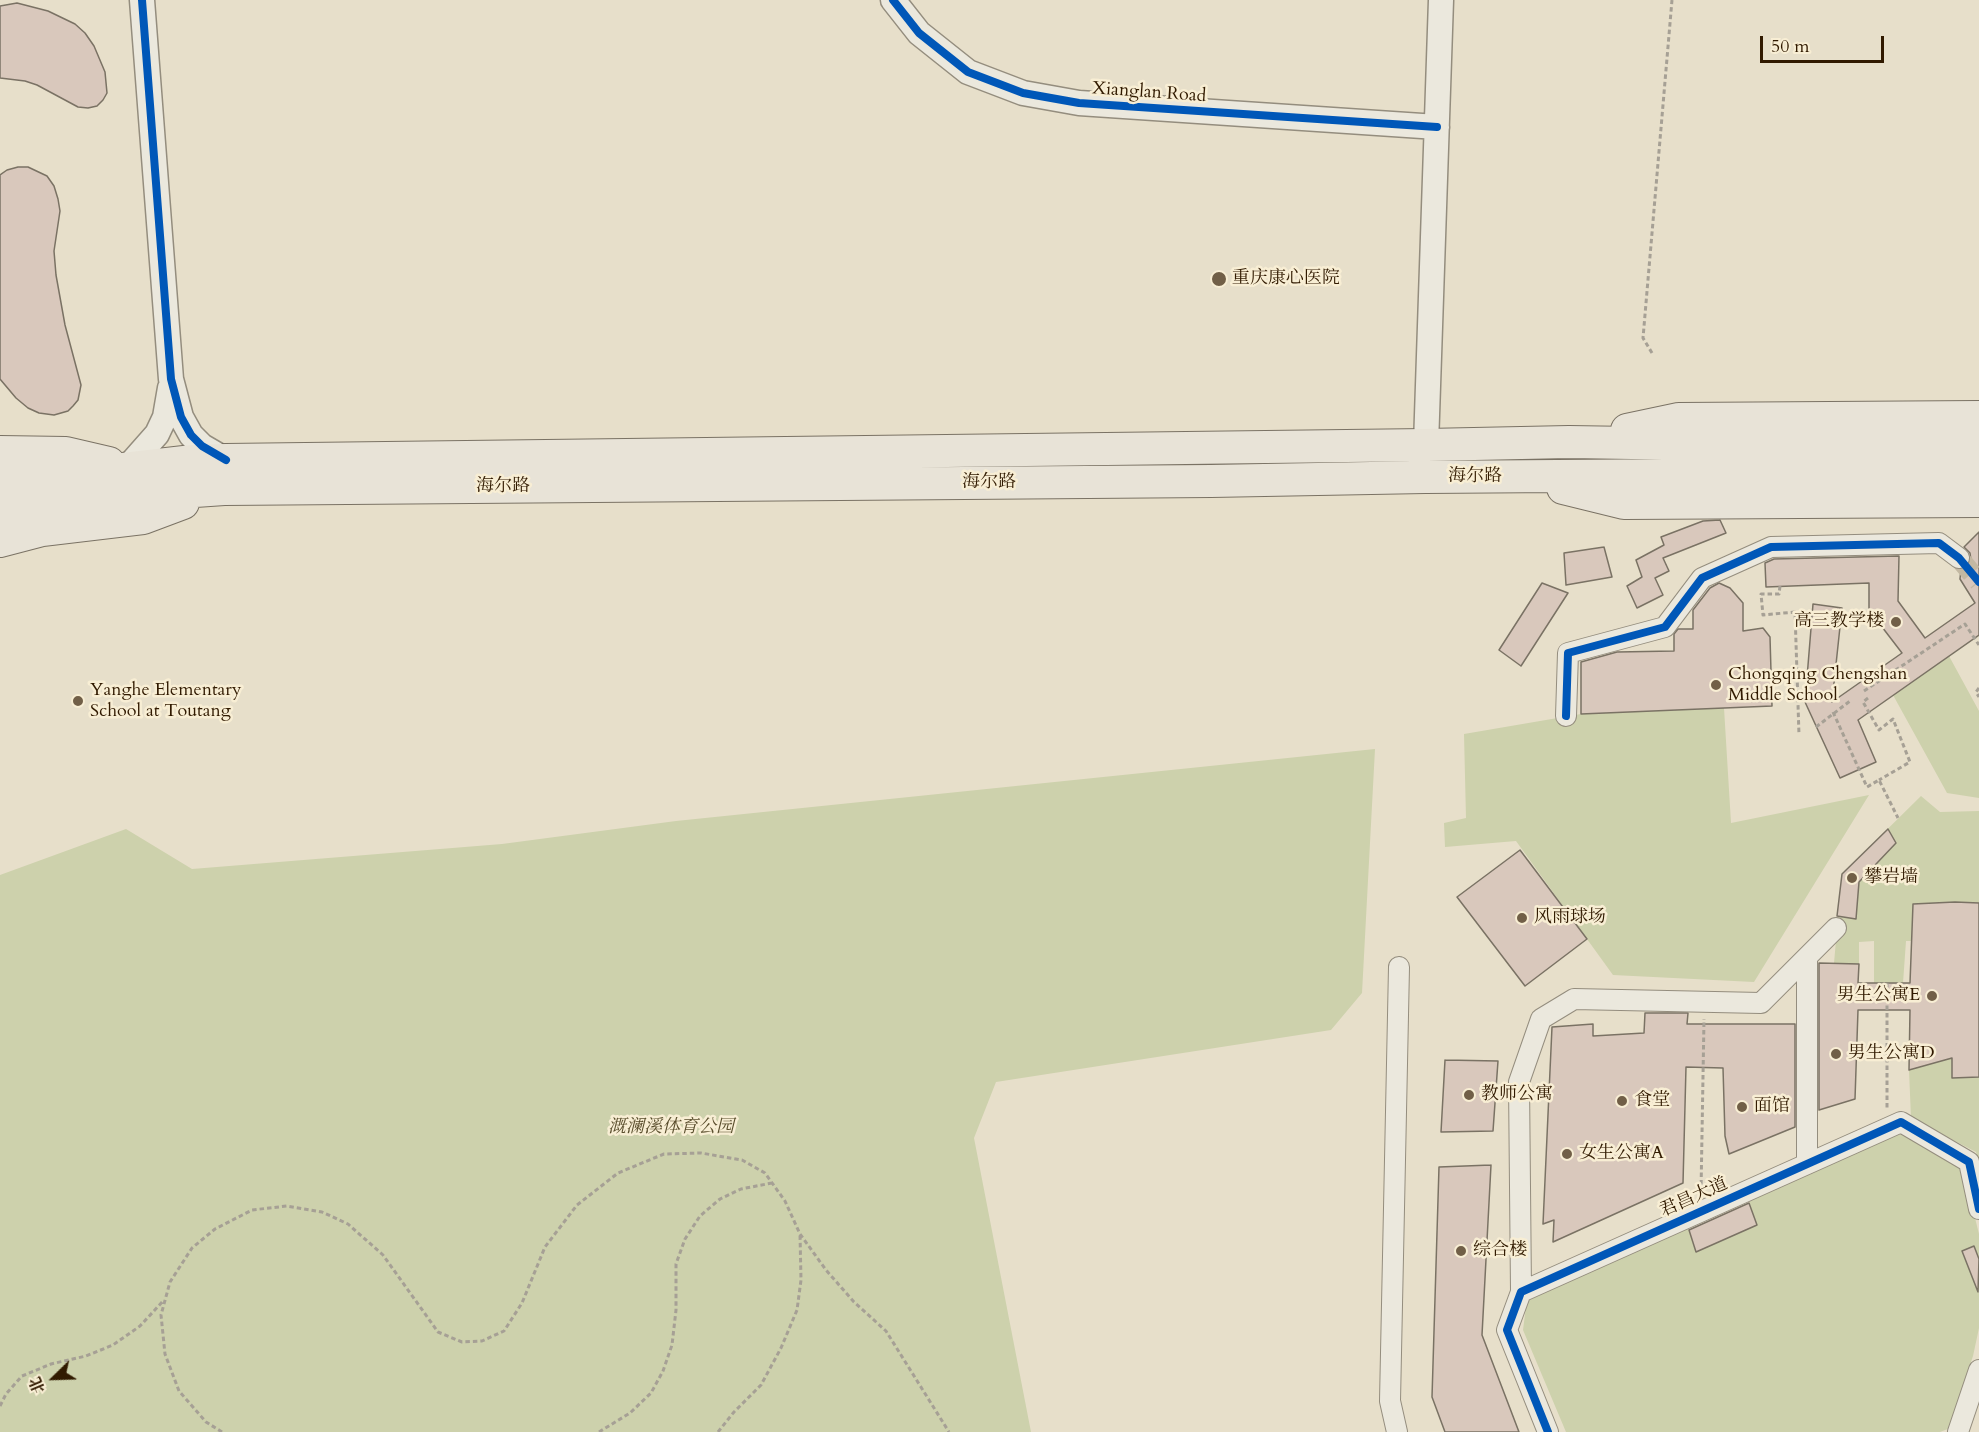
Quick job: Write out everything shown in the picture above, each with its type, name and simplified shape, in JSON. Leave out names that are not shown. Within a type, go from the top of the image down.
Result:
[{"type":"main road","points":[[1569,442],[1679,419],[1979,417]]},
{"type":"main road","name":"海尔路","points":[[0,483],[194,461],[225,474],[1521,477],[1823,460],[1979,441]]},
{"type":"main road","name":"海尔路","points":[[0,513],[152,494],[225,474],[1426,445],[1569,442],[1979,470]]},
{"type":"main road","points":[[0,452],[66,453],[127,468]]},
{"type":"main road","points":[[0,541],[42,530],[143,518],[225,474]]},
{"type":"main road","points":[[1521,477],[1623,504],[1979,501]]},
{"type":"street","points":[[142,0],[171,379],[181,417],[191,435],[225,474]]},
{"type":"street","name":"Xianglan Road","points":[[893,0],[919,33],[968,72],[1023,93],[1079,103],[1437,127]]},
{"type":"street","points":[[1426,445],[1441,0]]},
{"type":"street","points":[[127,468],[157,434],[165,417],[171,379]]},
{"type":"street","points":[[1566,716],[1568,653],[1665,627],[1702,578],[1771,547],[1939,543],[1959,558]]},
{"type":"street","points":[[1548,1432],[1507,1330],[1521,1292],[1519,1082],[1541,1019],[1574,999],[1761,1003],[1836,928]]},
{"type":"street","points":[[1807,957],[1807,1164]]},
{"type":"street","points":[[1397,1432],[1390,1401],[1399,967]]},
{"type":"street","name":"君昌大道","points":[[1521,1292],[1901,1122],[1969,1162],[1979,1209]]},
{"type":"street","points":[[1958,1432],[1978,1381]]},
{"type":"path","points":[[1652,352],[1644,338],[1672,0]]},
{"type":"path","points":[[1780,586],[1779,594],[1761,594],[1762,615],[1795,612],[1799,735]]},
{"type":"path","points":[[1864,691],[1965,624],[1979,645]]},
{"type":"path","points":[[1979,688],[1976,692],[1979,697]]},
{"type":"path","points":[[1833,712],[1867,787],[1910,762],[1893,719],[1879,730],[1863,702],[1868,698]]},
{"type":"path","points":[[1816,727],[1850,701]]},
{"type":"path","points":[[1879,780],[1899,818]]},
{"type":"path","points":[[1887,983],[1887,1128]]},
{"type":"path","points":[[1701,1212],[1704,1001]]},
{"type":"path","points":[[222,1432],[206,1422],[179,1390],[165,1354],[161,1315],[170,1282],[192,1248],[215,1229],[252,1210],[287,1206],[322,1212],[348,1224],[383,1255],[438,1332],[462,1342],[482,1341],[504,1330],[522,1303],[546,1247],[577,1205],[618,1173],[664,1154],[701,1153],[742,1160],[765,1173],[785,1200],[800,1234],[825,1270],[854,1302],[886,1331],[950,1432]]},
{"type":"path","points":[[599,1432],[630,1413],[651,1393],[663,1371],[672,1345],[676,1264],[685,1239],[700,1216],[720,1199],[741,1189],[772,1183]]},
{"type":"path","points":[[718,1432],[761,1384],[782,1348],[797,1310],[801,1280],[800,1234]]},
{"type":"path","points":[[0,1406],[6,1394],[22,1376],[51,1364],[86,1356],[113,1345],[140,1326],[166,1298]]},
{"type":"green space","points":[[1949,656],[1979,711],[1979,798],[1947,793],[1893,695]]},
{"type":"green space","points":[[1724,708],[1731,823],[1869,795],[1754,982],[1613,975],[1516,841],[1445,847],[1444,823],[1466,818],[1464,734],[1581,714]]},
{"type":"green space","name":"溉澜溪体育公园","points":[[1375,749],[1362,993],[1331,1030],[996,1082],[974,1138],[1031,1432],[0,1432],[0,875],[126,829],[192,869],[502,844],[676,821]]},
{"type":"green space","points":[[1921,796],[1940,812],[1979,811],[1979,903],[1913,904],[1912,941],[1906,941],[1903,983],[1874,983],[1874,941],[1859,942],[1859,964],[1834,963],[1842,874]]},
{"type":"green space","points":[[1952,1058],[1952,1078],[1979,1077],[1979,1167],[1976,1152],[1911,1118],[1909,1070]]},
{"type":"green space","points":[[1903,1131],[1958,1165],[1968,1190],[1979,1234],[1979,1259],[1974,1246],[1971,1274],[1979,1271],[1979,1328],[1953,1427],[1940,1432],[1566,1432],[1523,1330],[1527,1299],[1688,1228],[1696,1252],[1757,1225],[1749,1201]]},
{"type":"building","points":[[17,3],[48,11],[75,24],[85,33],[94,46],[105,72],[107,93],[97,106],[78,107],[37,85],[0,78],[0,6]]},
{"type":"building","points":[[18,167],[28,167],[47,176],[54,186],[60,211],[54,251],[56,275],[65,325],[81,385],[78,400],[73,406],[68,411],[54,415],[39,413],[28,408],[0,379],[0,175]]},
{"type":"building","points":[[1720,520],[1726,533],[1663,558],[1669,571],[1655,578],[1663,595],[1637,608],[1627,586],[1642,577],[1636,560],[1664,545],[1661,537],[1703,521]]},
{"type":"building","name":"高三教学楼","points":[[1979,532],[1979,635],[1858,720],[1876,762],[1840,778],[1805,702],[1813,604],[1842,608],[1832,702],[1902,653],[1869,610],[1869,583],[1766,587],[1765,563],[1774,559],[1899,556],[1898,601],[1925,638],[1975,603],[1960,579],[1961,569],[1968,566],[1971,560],[1970,553],[1964,547]]},
{"type":"building","points":[[1604,547],[1612,577],[1566,585],[1564,553]]},
{"type":"building","points":[[1542,583],[1568,593],[1521,666],[1499,650]]},
{"type":"building","points":[[1719,583],[1730,588],[1743,603],[1743,631],[1763,628],[1770,637],[1772,706],[1581,714],[1581,662],[1617,652],[1674,651],[1674,634],[1678,629],[1693,629],[1693,610],[1710,588]]},
{"type":"building","name":"攀岩墙","points":[[1888,829],[1896,843],[1859,882],[1856,919],[1837,916],[1842,874]]},
{"type":"building","name":"风雨球场","points":[[1520,850],[1587,939],[1525,986],[1457,897]]},
{"type":"building","points":[[1979,903],[1979,1077],[1952,1078],[1952,1058],[1909,1070],[1910,1010],[1858,1010],[1855,1099],[1819,1110],[1819,963],[1859,964],[1858,983],[1910,983],[1913,904]]},
{"type":"building","name":"食堂","points":[[1645,1013],[1688,1013],[1687,1024],[1795,1024],[1795,1127],[1729,1154],[1725,1136],[1723,1068],[1686,1067],[1683,1183],[1553,1242],[1554,1220],[1543,1224],[1552,1027],[1593,1024],[1593,1036],[1644,1033]]},
{"type":"building","name":"教师公寓","points":[[1445,1060],[1498,1061],[1493,1131],[1441,1132]]},
{"type":"building","name":"综合楼","points":[[1491,1165],[1482,1335],[1519,1432],[1445,1432],[1432,1397],[1439,1167]]},
{"type":"building","points":[[1749,1203],[1757,1225],[1696,1252],[1689,1230]]},
{"type":"building","points":[[1974,1246],[1979,1259],[1978,1292],[1962,1251]]},
{"type":"tunnel","points":[[1959,558],[1979,582]]},
{"type":"cycle path","points":[[142,0],[171,379],[181,417],[191,435],[202,446],[226,460]]},
{"type":"cycle path","points":[[893,0],[919,33],[968,72],[1023,93],[1079,103],[1437,127]]},
{"type":"cycle path","points":[[1566,716],[1568,653],[1665,627],[1702,578],[1771,547],[1939,543],[1959,558],[1979,582]]},
{"type":"cycle path","points":[[1548,1432],[1507,1330],[1521,1292],[1901,1122],[1969,1162],[1979,1209]]},
{"type":"place","name":"重庆康心医院","points":[[1219,279]]},
{"type":"place","name":"高三教学楼","points":[[1896,622]]},
{"type":"place","name":"Chongqing Chengshan Middle School","points":[[1716,685]]},
{"type":"place","name":"Yanghe Elementary School at Toutang","points":[[78,701]]},
{"type":"place","name":"攀岩墙","points":[[1852,878]]},
{"type":"place","name":"风雨球场","points":[[1522,918]]},
{"type":"place","name":"男生公寓E","points":[[1932,996]]},
{"type":"place","name":"男生公寓D","points":[[1836,1054]]},
{"type":"place","name":"教师公寓","points":[[1469,1095]]},
{"type":"place","name":"食堂","points":[[1622,1101]]},
{"type":"place","name":"面馆","points":[[1742,1107]]},
{"type":"place","name":"女生公寓A","points":[[1567,1154]]},
{"type":"place","name":"综合楼","points":[[1461,1251]]}]
